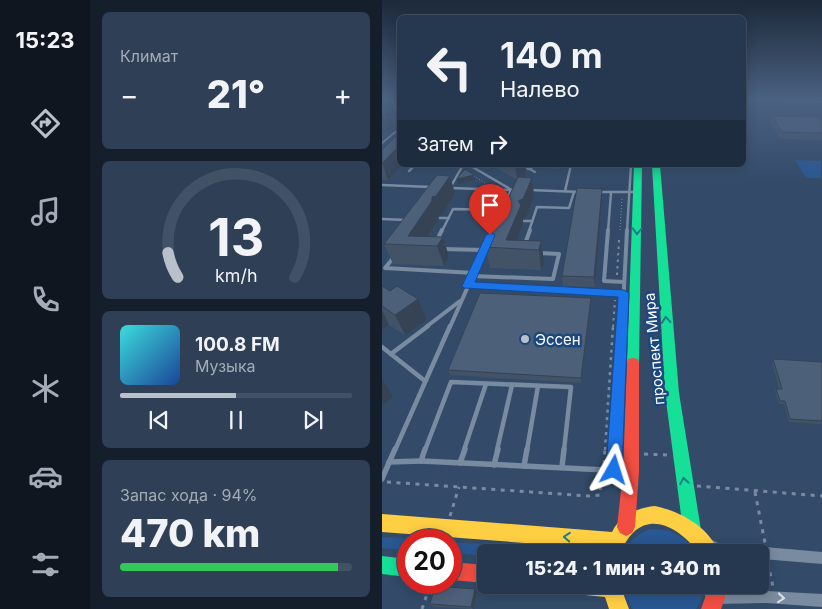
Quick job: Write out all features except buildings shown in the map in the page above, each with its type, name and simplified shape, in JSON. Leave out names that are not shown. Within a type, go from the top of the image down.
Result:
[{"type":"street","name":"проспект Мира","points":[[626,528],[632,454],[633,192],[638,167]]},
{"type":"street","name":"проспект Мира","points":[[656,167],[672,393],[692,530]]},
{"type":"street","points":[[615,544],[626,528],[638,520],[658,516],[679,521],[708,544]]},
{"type":"street","points":[[382,524],[616,540]]},
{"type":"street","points":[[701,539],[704,544]]},
{"type":"street","points":[[769,554],[822,558]]},
{"type":"street","points":[[382,565],[397,567]]},
{"type":"street","points":[[462,572],[477,573]]},
{"type":"street","points":[[613,594],[619,609]]},
{"type":"street","points":[[714,597],[767,597],[822,601]]},
{"type":"lane","points":[[382,143],[397,130]]},
{"type":"lane","points":[[382,143],[390,144]]},
{"type":"lane","points":[[409,171],[413,167]]},
{"type":"lane","points":[[450,188],[462,167]]},
{"type":"lane","points":[[472,167],[511,190]]},
{"type":"lane","points":[[525,167],[534,172]]},
{"type":"lane","points":[[528,169],[532,167]]},
{"type":"lane","points":[[565,191],[570,167]]},
{"type":"lane","points":[[614,470],[624,282],[633,192],[631,167]]},
{"type":"lane","points":[[382,185],[431,187]]},
{"type":"lane","points":[[441,188],[519,190]]},
{"type":"lane","points":[[528,189],[583,192]]},
{"type":"lane","points":[[382,481],[511,190]]},
{"type":"lane","points":[[522,252],[537,208],[569,208],[574,192]]},
{"type":"lane","points":[[592,192],[633,192]]},
{"type":"lane","points":[[611,193],[604,281],[624,282]]},
{"type":"lane","points":[[436,242],[453,208],[502,210]]},
{"type":"lane","points":[[440,218],[449,218]]},
{"type":"lane","points":[[382,220],[410,220]]},
{"type":"lane","points":[[497,220],[504,220]]},
{"type":"lane","points":[[524,221],[532,222]]},
{"type":"lane","points":[[440,249],[484,250]]},
{"type":"lane","points":[[397,252],[386,268],[554,279],[559,254],[531,252]]},
{"type":"lane","points":[[468,286],[624,293]]},
{"type":"lane","points":[[391,354],[461,300]]},
{"type":"lane","points":[[382,347],[425,381]]},
{"type":"lane","points":[[420,461],[451,382],[571,386],[562,467]]},
{"type":"lane","points":[[460,463],[486,384]]},
{"type":"lane","points":[[494,465],[512,385]]},
{"type":"lane","points":[[524,466],[538,386]]},
{"type":"lane","points":[[389,462],[420,461],[631,472]]},
{"type":"path","points":[[462,167],[496,189]]},
{"type":"path","points":[[617,282],[622,193]]},
{"type":"path","points":[[382,481],[600,495],[601,474],[604,470],[616,293]]},
{"type":"path","points":[[604,452],[616,453]]},
{"type":"path","points":[[632,454],[680,455]]},
{"type":"path","points":[[692,485],[822,496]]},
{"type":"path","points":[[447,528],[459,487]]},
{"type":"path","points":[[422,609],[427,594]]},
{"type":"shaded area","points":[[795,160],[821,161],[821,178],[806,178]]},
{"type":"shaded area","points":[[650,529],[664,530],[676,534],[689,544],[629,544]]},
{"type":"shaded area","points":[[382,537],[397,538],[397,549],[382,548]]},
{"type":"shaded area","points":[[462,543],[479,544],[477,544],[477,555],[462,554]]},
{"type":"shaded area","points":[[624,594],[702,594],[696,609],[633,609]]},
{"type":"traffic: fast","points":[[633,363],[638,167]]},
{"type":"traffic: fast","points":[[656,167],[672,393],[692,530]]},
{"type":"traffic: fast","points":[[382,565],[397,567]]},
{"type":"traffic: slow","points":[[616,544],[620,534],[631,522],[642,516],[655,514],[679,523],[703,544]]},
{"type":"traffic: slow","points":[[382,523],[616,541]]},
{"type":"traffic: slow","points":[[613,594],[619,609]]},
{"type":"traffic: jam","points":[[626,527],[631,472],[633,363]]},
{"type":"traffic: jam","points":[[462,572],[477,573]]},
{"type":"traffic: jam","points":[[711,609],[715,594]]},
{"type":"place","name":"Эссен","points":[[525,339]]},
{"type":"route","points":[[490,235],[468,286],[624,293],[614,470]]}]
